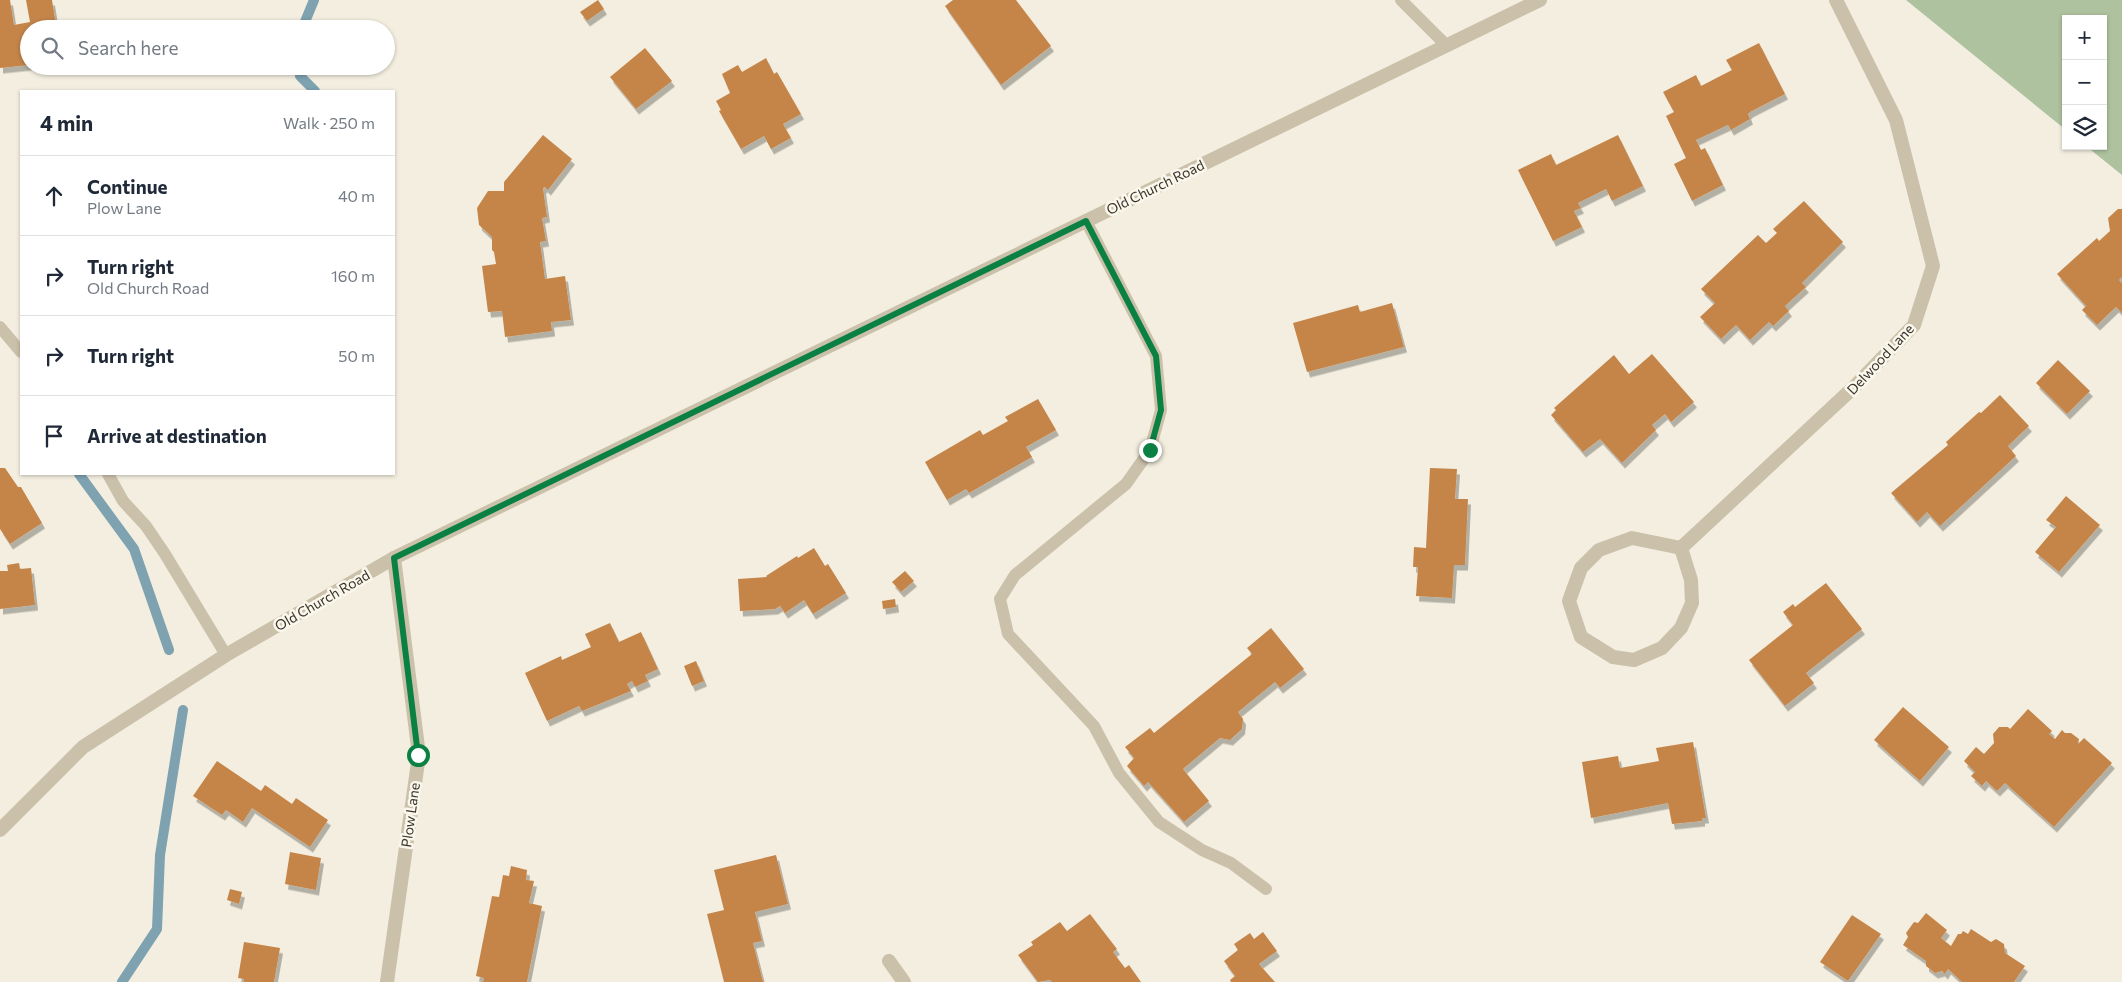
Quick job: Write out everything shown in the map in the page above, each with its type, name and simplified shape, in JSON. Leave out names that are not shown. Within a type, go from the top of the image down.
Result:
[{"type":"street","name":"Old Church Road","points":[[0,830],[83,748],[226,655],[394,558],[1540,0]]},
{"type":"street","name":"Delwood Lane","points":[[1681,548],[1853,388],[1914,325],[1933,266],[1896,120],[1836,0]]},
{"type":"street","points":[[1632,538],[1681,548],[1691,580],[1692,603],[1681,628],[1662,648],[1634,660],[1613,657],[1581,637],[1568,601],[1581,568],[1600,550],[1632,538]]},
{"type":"street","name":"Plow Lane","points":[[387,982],[418,755],[394,558]]},
{"type":"street","points":[[889,961],[904,982]]},
{"type":"lane","points":[[1401,0],[1446,46]]},
{"type":"lane","points":[[1086,221],[1156,356],[1161,410],[1150,450],[1126,484],[1015,575],[1000,599],[1008,634],[1094,726],[1119,773],[1159,822],[1202,850],[1230,863],[1266,889]]},
{"type":"lane","points":[[0,328],[20,351]]},
{"type":"lane","points":[[109,475],[123,501],[146,526],[226,655]]},
{"type":"green space","points":[[1906,0],[2122,0],[2122,175],[2091,150],[2107,150],[2107,15],[2062,15],[2062,127]]},
{"type":"building","points":[[0,0],[10,0],[14,25],[20,24],[20,66],[0,68]]},
{"type":"building","points":[[26,0],[52,0],[55,20],[30,20]]},
{"type":"building","points":[[598,0],[604,9],[587,21],[580,12]]},
{"type":"building","points":[[953,0],[1016,0],[1051,46],[1001,85],[945,6]]},
{"type":"building","points":[[1759,43],[1785,94],[1750,112],[1748,114],[1750,119],[1731,130],[1728,125],[1696,140],[1701,150],[1705,148],[1723,185],[1692,201],[1674,164],[1686,158],[1666,116],[1674,112],[1663,92],[1696,75],[1701,86],[1732,70],[1726,60]]},
{"type":"building","points":[[645,48],[672,81],[636,109],[610,77]]},
{"type":"building","points":[[766,58],[774,74],[777,72],[801,114],[783,124],[791,138],[771,149],[764,136],[741,149],[719,111],[721,110],[716,101],[730,93],[722,74],[738,65],[742,72]]},
{"type":"building","points":[[543,135],[572,159],[548,190],[545,187],[543,188],[547,217],[542,218],[546,241],[540,242],[545,279],[565,276],[571,320],[551,322],[552,331],[505,337],[502,311],[488,312],[482,266],[496,264],[492,250],[492,237],[479,225],[477,208],[488,191],[504,191],[504,182]]},
{"type":"building","points":[[1618,135],[1643,186],[1612,201],[1606,189],[1578,203],[1581,208],[1574,211],[1582,227],[1553,241],[1518,170],[1551,154],[1556,165]]},
{"type":"building","points":[[1804,201],[1843,242],[1802,283],[1806,287],[1785,306],[1789,311],[1773,326],[1769,322],[1750,340],[1736,325],[1721,339],[1700,317],[1715,303],[1701,289],[1758,235],[1766,243],[1777,233],[1773,229]]},
{"type":"building","points":[[2118,209],[2122,209],[2122,277],[2119,280],[2122,283],[2122,313],[2116,307],[2097,325],[2082,310],[2086,306],[2057,274],[2097,238],[2099,241],[2110,231],[2108,218]]},
{"type":"building","points":[[1392,303],[1404,347],[1307,372],[1293,323],[1358,305],[1360,312]]},
{"type":"building","points":[[1652,354],[1694,402],[1671,422],[1665,414],[1652,425],[1656,430],[1622,463],[1600,439],[1583,452],[1551,415],[1556,410],[1554,408],[1614,355],[1629,374]]},
{"type":"building","points":[[2058,360],[2090,391],[2067,414],[2036,383]]},
{"type":"building","points":[[2000,395],[2029,426],[2008,446],[2016,456],[1940,526],[1927,512],[1917,522],[1891,493],[1948,445],[1946,442]]},
{"type":"building","points":[[1038,399],[1056,430],[1026,447],[1032,457],[969,493],[966,489],[947,500],[925,462],[980,430],[983,435],[1008,421],[1005,417]]},
{"type":"building","points":[[0,468],[5,468],[18,487],[21,487],[42,523],[10,544],[0,529]]},
{"type":"building","points":[[1430,468],[1457,469],[1455,499],[1468,499],[1465,565],[1454,565],[1452,598],[1416,596],[1418,567],[1413,567],[1414,547],[1426,548]]},
{"type":"building","points":[[2066,496],[2100,525],[2059,572],[2035,552],[2056,527],[2046,520]]},
{"type":"building","points":[[814,548],[825,566],[828,564],[846,593],[813,614],[804,600],[785,613],[780,606],[775,609],[740,611],[738,579],[767,577],[797,556],[798,558]]},
{"type":"building","points":[[19,563],[20,569],[31,568],[35,605],[0,609],[0,571],[8,571],[7,565]]},
{"type":"building","points":[[905,571],[914,581],[901,592],[892,582]]},
{"type":"building","points":[[1826,583],[1862,629],[1806,673],[1814,683],[1785,706],[1749,660],[1793,625],[1783,612],[1793,604],[1795,607]]},
{"type":"building","points":[[895,599],[896,607],[883,609],[882,601]]},
{"type":"building","points":[[610,623],[619,642],[641,632],[658,669],[645,675],[648,681],[635,687],[632,681],[627,684],[631,691],[582,711],[579,706],[547,721],[525,673],[561,656],[562,660],[591,647],[585,634]]},
{"type":"building","points":[[1271,628],[1304,669],[1280,688],[1275,682],[1238,712],[1243,719],[1242,729],[1230,740],[1220,738],[1183,769],[1209,801],[1184,822],[1148,782],[1144,786],[1127,766],[1134,758],[1125,747],[1150,728],[1154,733],[1252,654],[1247,648]]},
{"type":"building","points":[[696,661],[704,681],[692,686],[684,666]]},
{"type":"building","points":[[1903,707],[1949,747],[1920,781],[1874,740]]},
{"type":"building","points":[[2028,709],[2052,731],[2049,734],[2055,739],[2062,730],[2065,733],[2071,733],[2079,739],[2078,744],[2084,738],[2112,763],[2054,827],[2005,783],[1997,791],[1986,781],[1982,786],[1971,776],[1975,772],[1964,761],[1976,747],[1984,754],[1994,743],[1993,734],[1999,727],[2008,727],[2010,729]]},
{"type":"building","points":[[1693,742],[1706,818],[1702,818],[1702,821],[1672,824],[1668,803],[1591,818],[1582,762],[1618,756],[1620,768],[1659,761],[1656,748]]},
{"type":"building","points":[[217,761],[261,791],[265,785],[292,804],[296,798],[328,820],[310,847],[252,808],[243,822],[226,810],[222,815],[193,796]]},
{"type":"building","points":[[290,852],[321,858],[316,890],[285,884]]},
{"type":"building","points":[[776,855],[788,904],[755,912],[762,941],[753,943],[763,982],[724,982],[707,914],[724,910],[714,870]]},
{"type":"building","points":[[511,866],[527,870],[526,880],[534,881],[529,903],[542,906],[527,982],[483,982],[484,978],[476,976],[492,896],[499,897],[503,875],[509,876]]},
{"type":"building","points":[[230,889],[242,892],[239,904],[227,900]]},
{"type":"building","points":[[1926,913],[1947,930],[1941,938],[1951,946],[1958,934],[1961,934],[1963,931],[1968,934],[1971,929],[1991,942],[1996,939],[2004,944],[2005,953],[2025,966],[2014,982],[1962,982],[1948,969],[1945,974],[1942,971],[1935,973],[1926,966],[1926,961],[1903,945],[1908,937],[1906,933],[1914,922],[1918,923]]},
{"type":"building","points":[[1090,914],[1117,949],[1113,952],[1125,968],[1129,965],[1141,982],[1052,982],[1050,980],[1038,982],[1018,955],[1033,945],[1031,942],[1060,922],[1067,931]]},
{"type":"building","points":[[1852,915],[1881,934],[1848,981],[1820,962]]},
{"type":"building","points":[[1263,932],[1277,951],[1259,964],[1275,982],[1231,982],[1230,980],[1235,976],[1224,961],[1238,950],[1234,944],[1250,933],[1254,939]]},
{"type":"building","points":[[244,942],[280,948],[274,982],[244,982],[244,979],[238,978]]},
{"type":"waterway","points":[[306,20],[314,0]]},
{"type":"waterway","points":[[300,75],[314,90]]},
{"type":"waterway","points":[[80,475],[134,549],[169,650]]},
{"type":"waterway","points":[[122,982],[157,929],[160,855],[183,710]]},
{"type":"route","points":[[418,755],[394,558],[1086,221],[1156,356],[1161,410],[1150,450]]}]
